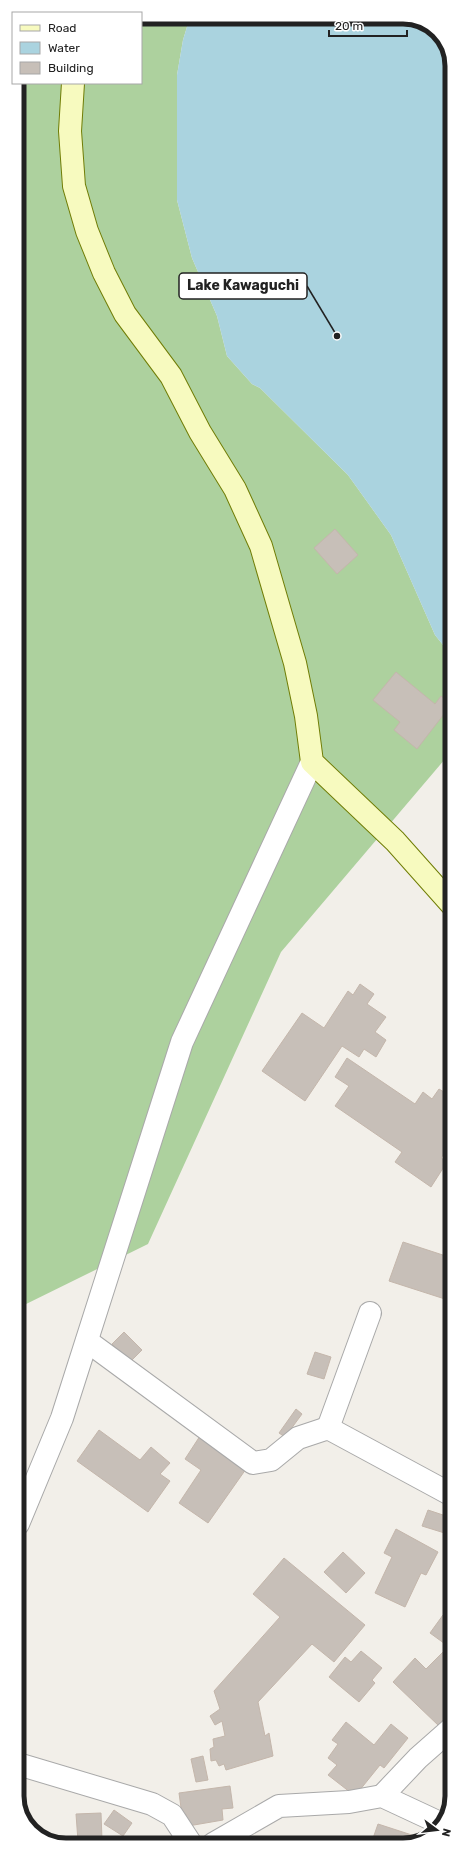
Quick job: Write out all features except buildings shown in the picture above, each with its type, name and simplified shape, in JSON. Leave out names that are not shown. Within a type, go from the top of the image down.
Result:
[{"type":"main road","points":[[73,84],[70,131],[74,186],[87,231],[104,274],[125,314],[171,376],[200,432],[235,489],[260,546],[295,663],[306,716],[312,762],[395,841],[445,897]]},
{"type":"street","points":[[24,1510],[62,1418],[182,1042],[312,762]]},
{"type":"street","points":[[328,1428],[370,1313]]},
{"type":"street","points":[[87,1341],[252,1463],[271,1460],[298,1438],[328,1428],[445,1491]]},
{"type":"street","points":[[382,1796],[418,1758],[445,1734]]},
{"type":"street","points":[[24,1766],[152,1804],[172,1815],[187,1838]]},
{"type":"street","points":[[223,1838],[278,1806],[349,1802],[382,1796],[417,1812]]},
{"type":"green space","points":[[142,24],[188,24],[183,40],[177,75],[177,200],[192,258],[217,316],[227,356],[252,384],[260,388],[348,475],[391,535],[435,635],[445,648],[445,759],[281,952],[148,1244],[24,1305],[24,84],[142,84]]},
{"type":"water","points":[[188,24],[406,24],[419,27],[431,34],[435,38],[443,53],[445,66],[445,648],[435,635],[391,535],[348,475],[260,388],[252,384],[227,356],[217,316],[192,258],[177,200],[177,75],[183,40]]},
{"type":"place","name":"Lake Kawaguchi","points":[[337,336]]}]
